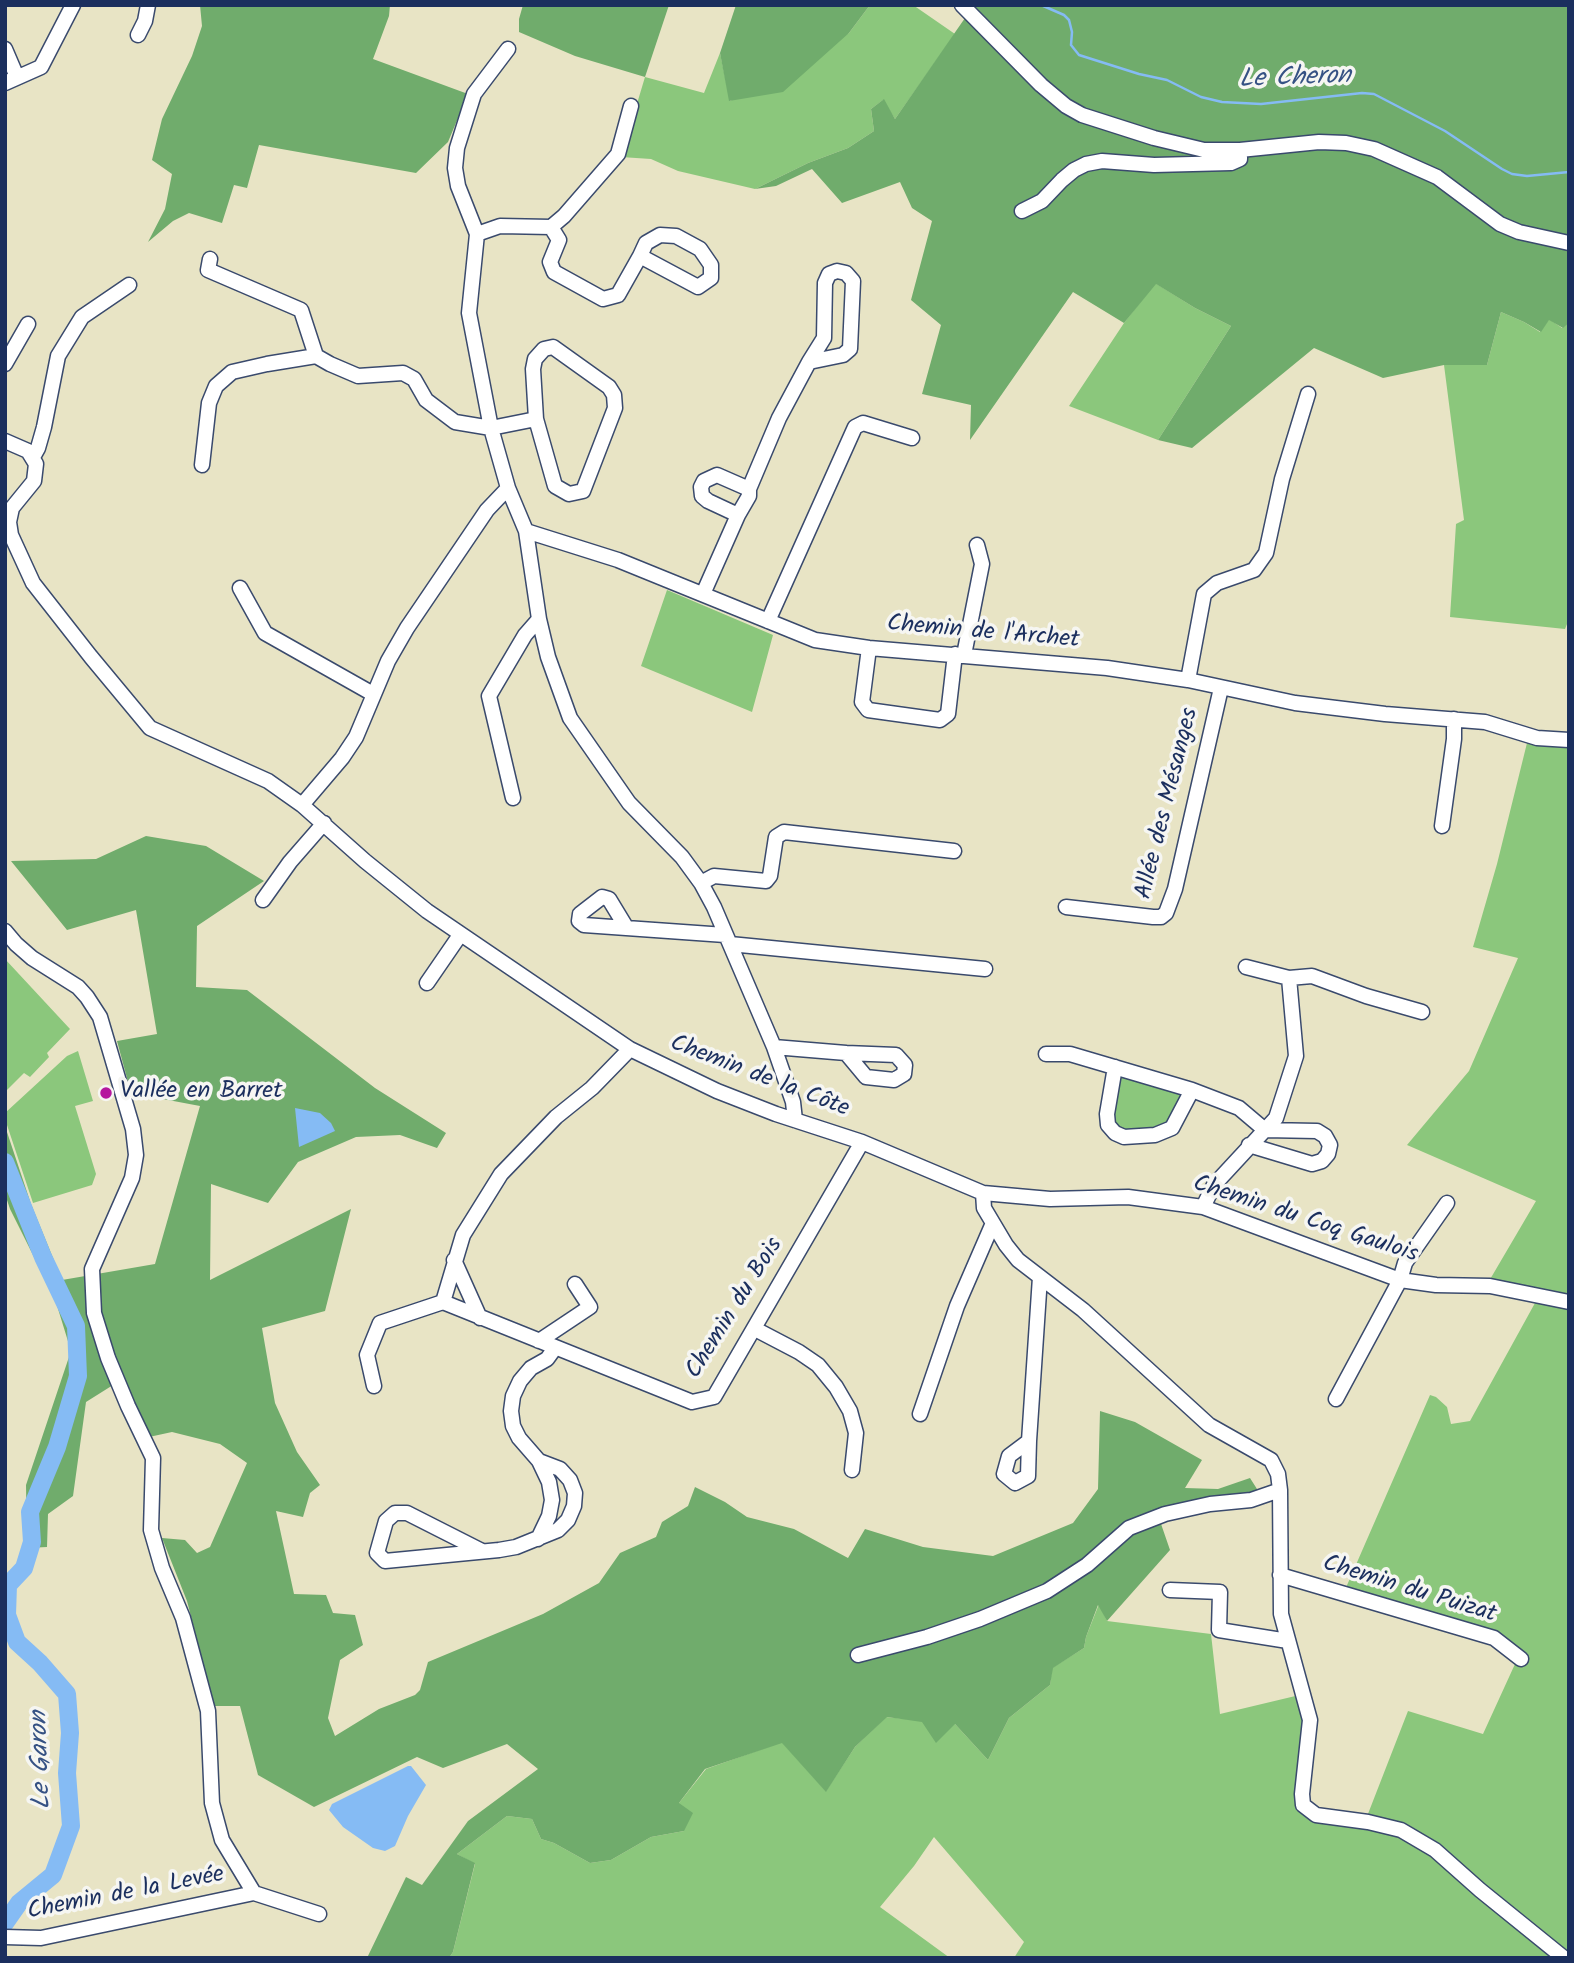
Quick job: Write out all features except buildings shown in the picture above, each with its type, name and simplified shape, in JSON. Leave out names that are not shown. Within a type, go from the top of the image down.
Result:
[{"type":"street","points":[[5,49],[11,80],[41,67],[73,5]]},
{"type":"street","points":[[138,34],[145,21],[148,5]]},
{"type":"street","points":[[962,5],[1041,85],[1066,106],[1082,114],[1185,147],[1221,151],[1319,142],[1346,143],[1374,149],[1437,177],[1500,224],[1519,232],[1569,243]]},
{"type":"street","points":[[509,49],[474,94],[457,148],[455,168],[457,186],[477,234],[469,313],[491,428],[508,488],[526,531],[539,619],[548,657],[570,718],[629,803],[681,857],[714,906],[774,1046],[793,1102],[795,1120]]},
{"type":"street","points":[[477,234],[500,226],[551,227],[564,216],[618,154],[631,106]]},
{"type":"street","points":[[1022,211],[1042,201],[1062,180],[1086,164],[1102,161],[1154,165],[1231,163],[1240,159],[1240,150]]},
{"type":"street","points":[[551,227],[559,240],[550,262],[554,272],[603,299],[618,295],[646,243],[660,235],[677,236],[701,249],[711,265],[711,278],[698,287],[640,256]]},
{"type":"street","points":[[210,259],[208,270],[301,310],[316,356]]},
{"type":"street","points":[[703,594],[749,496],[749,489],[779,418],[809,362],[824,338],[825,283],[830,274],[838,271],[846,273],[853,281],[850,349],[843,355],[809,362]]},
{"type":"street","points":[[5,441],[28,451],[33,457],[44,427],[58,356],[82,317],[129,285]]},
{"type":"street","points":[[5,364],[28,324]]},
{"type":"street","points":[[553,347],[609,387],[614,395],[615,408],[583,491],[569,494],[555,486],[536,419],[533,369],[535,359],[544,349],[553,347]]},
{"type":"street","points":[[202,465],[209,403],[216,386],[232,372],[316,356],[358,376],[403,373],[414,379],[426,400],[455,422],[491,428],[536,419]]},
{"type":"street","points":[[1188,680],[1204,594],[1217,583],[1254,570],[1266,553],[1282,479],[1308,394]]},
{"type":"street","points":[[768,621],[855,427],[863,424],[912,438]]},
{"type":"street","name":"Chemin de la Côte","points":[[33,457],[37,472],[34,481],[12,508],[9,522],[16,548],[41,594],[150,727],[259,777],[302,805],[406,896],[630,1049],[718,1091],[863,1142],[983,1193]]},
{"type":"street","points":[[738,515],[708,501],[702,496],[701,487],[704,481],[717,475],[749,489]]},
{"type":"street","points":[[302,805],[356,737],[388,661],[487,510],[508,488]]},
{"type":"street","name":"Chemin de l'Archet","points":[[526,531],[618,560],[816,640],[869,648],[1107,668],[1188,680],[1295,703],[1485,722],[1536,738],[1569,740]]},
{"type":"street","points":[[869,648],[862,702],[867,710],[940,720],[948,713],[959,655],[982,564],[977,545]]},
{"type":"street","points":[[240,588],[265,633],[373,694]]},
{"type":"street","points":[[513,798],[489,696],[524,635],[539,619]]},
{"type":"street","name":"Allée des Mésanges","points":[[1066,907],[1153,917],[1161,917],[1167,913],[1175,889],[1221,688]]},
{"type":"street","points":[[1442,826],[1454,739],[1454,719]]},
{"type":"street","points":[[264,900],[290,862],[324,823]]},
{"type":"street","points":[[701,883],[715,876],[766,881],[770,876],[776,837],[784,832],[954,851]]},
{"type":"street","points":[[625,927],[985,969]]},
{"type":"street","points":[[5,931],[32,958],[78,987],[88,997],[100,1017],[133,1129],[136,1155],[132,1178],[100,1245],[92,1269],[94,1313],[108,1358],[153,1458],[151,1530],[162,1568],[183,1618],[208,1711],[212,1803],[222,1840],[254,1894],[319,1914]]},
{"type":"street","points":[[427,983],[460,935]]},
{"type":"street","points":[[1247,967],[1289,978],[1312,975],[1366,996],[1422,1012]]},
{"type":"street","points":[[1203,1206],[1214,1185],[1276,1118],[1296,1056],[1289,978]]},
{"type":"street","points":[[774,1046],[846,1052]]},
{"type":"street","points":[[374,1386],[367,1355],[380,1323],[443,1302],[463,1235],[501,1174],[556,1117],[592,1088],[630,1049]]},
{"type":"street","points":[[1046,1054],[1070,1054],[1192,1090],[1239,1108],[1265,1130],[1317,1131],[1325,1136],[1330,1145],[1328,1154],[1322,1161],[1312,1164],[1249,1145]]},
{"type":"street","points":[[1115,1067],[1107,1114],[1108,1125],[1115,1133],[1124,1137],[1155,1135],[1172,1128],[1192,1090]]},
{"type":"street","name":"Chemin du Bois","points":[[443,1302],[692,1402],[714,1397],[863,1142]]},
{"type":"street","points":[[983,1193],[984,1208],[1018,1260],[1083,1310],[1209,1425],[1271,1460],[1278,1474],[1280,1490],[1281,1614],[1310,1720],[1301,1794],[1303,1805],[1317,1815],[1401,1830],[1435,1850],[1480,1891],[1564,1958]]},
{"type":"street","name":"Chemin du Coq Gaulois","points":[[983,1193],[1050,1199],[1128,1197],[1203,1206],[1400,1280],[1436,1285],[1490,1286],[1569,1302]]},
{"type":"street","points":[[1336,1399],[1400,1280],[1405,1263],[1447,1203]]},
{"type":"street","points":[[920,1414],[957,1306],[993,1223]]},
{"type":"street","points":[[454,1260],[480,1318]]},
{"type":"street","points":[[1029,1441],[1040,1277]]},
{"type":"street","points":[[539,1341],[590,1307],[575,1284]]},
{"type":"street","points":[[755,1329],[818,1365],[836,1387],[849,1411],[856,1433],[852,1470]]},
{"type":"street","points":[[538,1539],[550,1516],[552,1500],[549,1482],[539,1461],[519,1438],[513,1426],[511,1411],[513,1396],[520,1381],[531,1368],[547,1359],[555,1348]]},
{"type":"street","points":[[482,1551],[407,1513],[395,1513],[386,1521],[377,1553],[385,1562],[482,1551],[516,1547],[558,1530],[568,1520],[574,1506],[575,1493],[570,1479],[560,1469],[539,1461]]},
{"type":"street","points":[[858,1655],[927,1637],[980,1619],[1047,1591],[1087,1565],[1129,1528],[1164,1514],[1210,1504],[1251,1500],[1280,1490]]},
{"type":"street","name":"Chemin du Puizat","points":[[1280,1575],[1494,1638],[1521,1659]]},
{"type":"street","points":[[1170,1590],[1220,1592],[1219,1630],[1288,1641]]},
{"type":"street","name":"Chemin de la Levée","points":[[6,1937],[41,1938],[254,1894]]},
{"type":"green space","points":[[200,5],[390,5],[389,16],[373,59],[468,94],[448,142],[416,173],[259,145],[247,188],[234,185],[222,223],[189,213],[173,221],[148,242],[165,209],[172,174],[152,160],[162,119],[192,56],[202,26]]},
{"type":"green space","points":[[523,5],[669,5],[645,77],[575,56],[519,32]]},
{"type":"green space","points":[[736,5],[870,5],[849,33],[783,92],[729,101],[720,53]]},
{"type":"green space","points":[[870,5],[913,5],[955,34],[895,119],[883,100],[871,109],[874,131],[848,148],[808,163],[755,189],[678,171],[651,159],[621,157],[645,77],[704,93],[720,53],[730,101],[849,33]]},
{"type":"green space","points":[[974,5],[1569,5],[1569,323],[1563,328],[1549,320],[1541,332],[1501,312],[1487,365],[1444,365],[1383,378],[1314,348],[1192,448],[1158,440],[1231,326],[1156,284],[1124,323],[1073,292],[970,440],[971,405],[922,394],[941,325],[911,300],[932,221],[912,208],[900,182],[842,203],[812,169],[776,186],[755,189],[808,163],[848,148],[874,131],[871,109],[884,99],[895,119]]},
{"type":"green space","points":[[1155,283],[1231,326],[1158,440],[1069,406],[1124,323]]},
{"type":"green space","points":[[1501,312],[1540,332],[1549,319],[1562,328],[1569,323],[1569,619],[1565,629],[1450,617],[1456,524],[1464,520],[1444,365],[1487,365]]},
{"type":"green space","points":[[667,590],[773,635],[752,712],[641,666]]},
{"type":"green space","points":[[1527,743],[1553,747],[1569,746],[1569,1958],[1014,1958],[1024,1942],[934,1837],[880,1907],[950,1958],[449,1958],[453,1952],[475,1864],[457,1854],[507,1816],[532,1819],[541,1839],[554,1843],[590,1863],[611,1860],[651,1837],[684,1831],[679,1803],[706,1769],[782,1742],[826,1791],[855,1747],[886,1717],[955,1724],[988,1760],[1009,1718],[1050,1685],[1052,1668],[1084,1648],[1099,1604],[1107,1621],[1211,1634],[1220,1714],[1308,1693],[1304,1797],[1317,1811],[1366,1819],[1408,1711],[1483,1734],[1515,1664],[1489,1641],[1341,1599],[1430,1395],[1447,1407],[1451,1424],[1470,1421],[1535,1303],[1512,1294],[1482,1293],[1536,1201],[1407,1145],[1469,1071],[1518,958],[1473,947]]},
{"type":"green space","points":[[146,836],[206,846],[264,881],[197,926],[196,987],[247,990],[375,1088],[446,1133],[437,1148],[400,1135],[356,1137],[298,1162],[268,1203],[211,1184],[210,1280],[351,1209],[325,1311],[262,1328],[275,1403],[297,1452],[320,1485],[310,1493],[303,1517],[276,1511],[294,1594],[326,1595],[333,1613],[355,1615],[363,1645],[340,1660],[328,1718],[335,1736],[379,1709],[415,1695],[420,1690],[428,1662],[543,1614],[599,1583],[620,1553],[656,1537],[662,1522],[688,1506],[695,1487],[747,1517],[794,1529],[848,1558],[865,1529],[923,1547],[993,1556],[1073,1523],[1098,1489],[1100,1411],[1135,1422],[1202,1460],[1185,1488],[1218,1489],[1250,1478],[1264,1500],[1160,1521],[1170,1550],[1107,1621],[1098,1605],[1084,1648],[1053,1668],[1050,1685],[1009,1718],[988,1760],[955,1724],[936,1743],[922,1722],[887,1717],[855,1747],[826,1792],[782,1743],[705,1769],[679,1803],[693,1813],[684,1831],[651,1837],[611,1860],[590,1863],[554,1843],[541,1839],[532,1819],[507,1816],[457,1854],[475,1863],[453,1952],[449,1958],[367,1958],[406,1877],[422,1885],[468,1821],[538,1769],[507,1744],[443,1768],[417,1757],[314,1807],[258,1775],[240,1706],[214,1706],[187,1601],[162,1538],[185,1540],[197,1553],[210,1547],[247,1463],[220,1444],[172,1432],[149,1437],[121,1380],[86,1402],[73,1496],[48,1514],[47,1547],[27,1548],[26,1485],[71,1351],[55,1299],[5,1194],[5,1126],[31,1204],[62,1280],[155,1264],[200,1106],[131,1093],[117,1041],[157,1034],[136,910],[67,930],[11,861],[96,859]]},
{"type":"green space","points":[[5,959],[70,1029],[47,1053],[49,1057],[30,1077],[24,1073],[5,1092]]},
{"type":"green space","points":[[78,1051],[93,1101],[75,1106],[96,1174],[92,1185],[33,1203],[5,1113],[67,1056]]},
{"type":"green space","points":[[1129,1076],[1178,1090],[1182,1095],[1165,1126],[1155,1130],[1128,1131],[1113,1124],[1117,1083],[1122,1077]]},
{"type":"water","points":[[295,1108],[320,1113],[335,1131],[299,1147]]},
{"type":"water","points":[[411,1766],[426,1785],[395,1846],[385,1851],[373,1848],[343,1827],[329,1810],[332,1804]]},
{"type":"waterway","name":"Le Cheron","points":[[1041,5],[1069,20],[1071,45],[1079,55],[1167,80],[1201,97],[1222,102],[1261,104],[1374,94],[1445,131],[1512,174],[1527,176],[1569,172]]},
{"type":"waterway","name":"Le Garon","points":[[5,1162],[43,1257],[76,1326],[78,1376],[57,1447],[30,1512],[32,1542],[24,1568],[8,1585],[7,1615],[17,1642],[67,1694],[70,1733],[67,1773],[71,1826],[53,1875],[19,1903],[5,1923]]},
{"type":"place","name":"Vallée en Barret","points":[[106,1093]]}]
